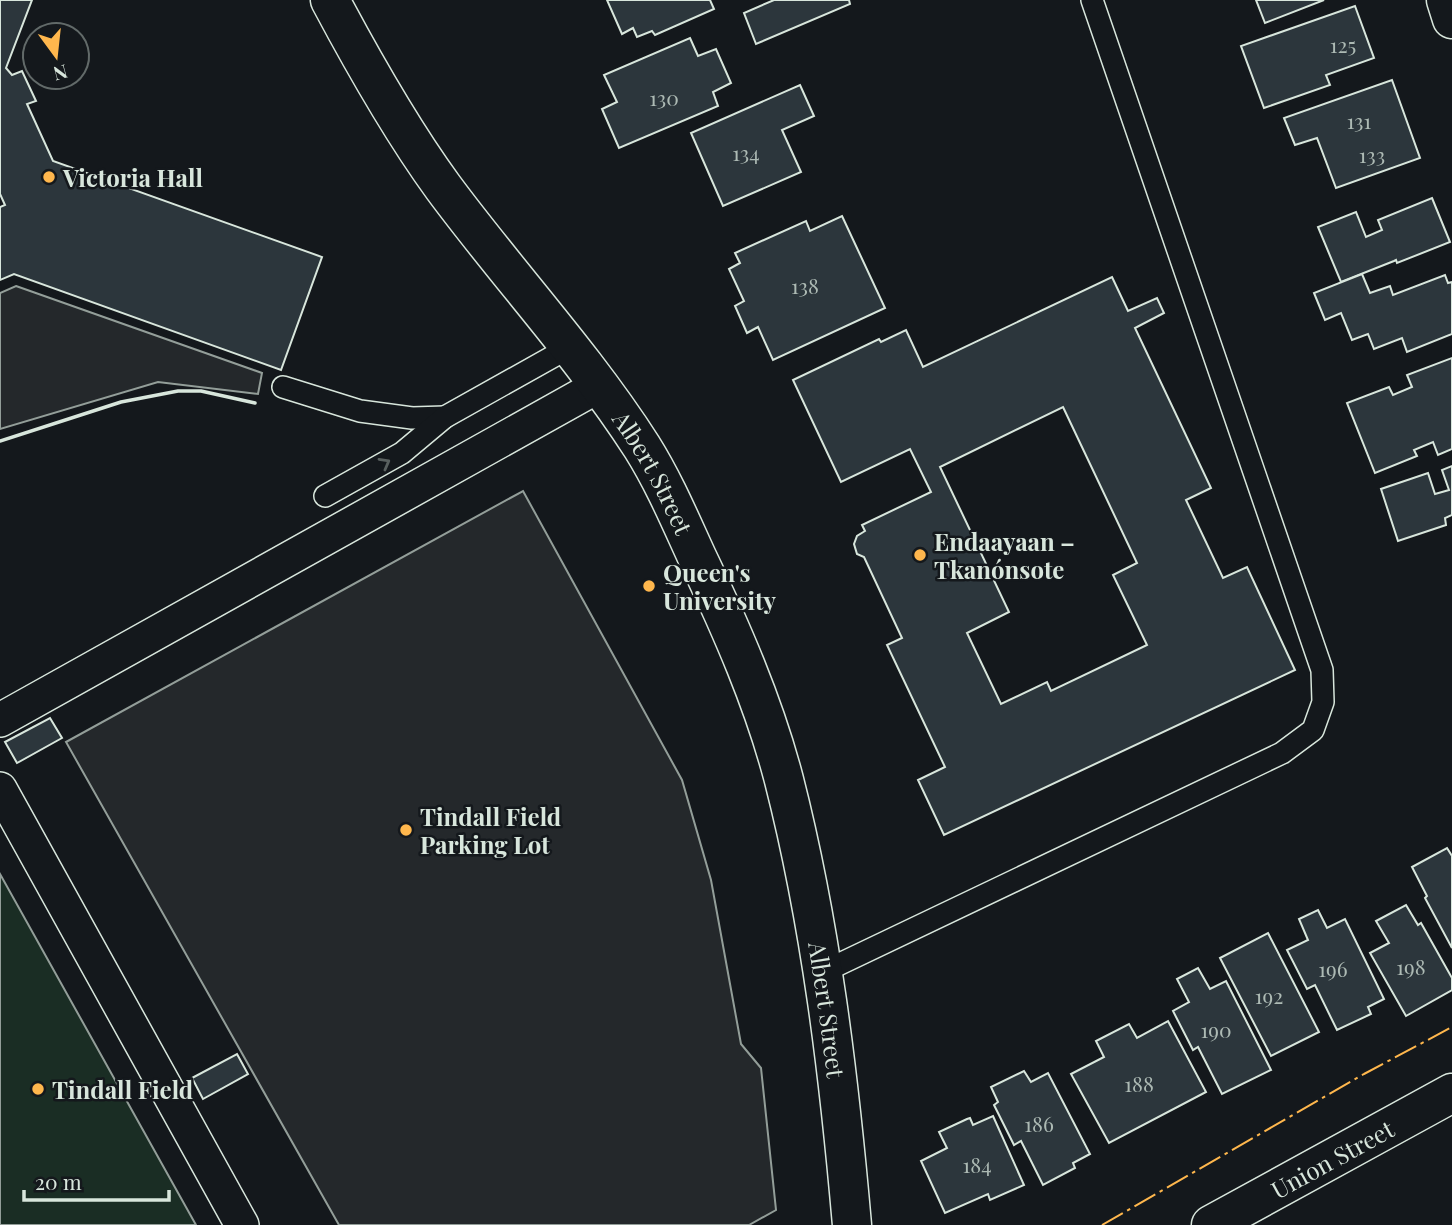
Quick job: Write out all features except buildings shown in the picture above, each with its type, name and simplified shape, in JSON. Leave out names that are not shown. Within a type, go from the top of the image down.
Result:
[{"type":"main road","name":"Albert Street","points":[[330,0],[376,86],[442,186],[600,385],[644,451],[665,489],[731,632],[783,777],[805,872],[823,972],[845,1142],[852,1225]]},
{"type":"main road","points":[[1446,0],[1452,19]]},
{"type":"main road","name":"Union Street","points":[[1211,1225],[1452,1093]]},
{"type":"street","points":[[0,720],[600,385]]},
{"type":"street","points":[[0,789],[242,1225]]},
{"type":"lane","points":[[823,972],[1282,753],[1313,730],[1323,702],[1322,670],[1092,0]]},
{"type":"lane","points":[[325,496],[402,453],[445,417],[570,347]]},
{"type":"lane","points":[[283,387],[360,411],[412,418],[445,417]]},
{"type":"green space","name":"Tindall Field","points":[[0,874],[196,1225],[0,1225]]},
{"type":"shaded area","points":[[16,286],[262,373],[258,394],[158,382],[0,429],[0,293]]},
{"type":"shaded area","name":"Tindall Field Parking Lot","points":[[523,491],[682,780],[711,880],[741,1044],[761,1068],[776,1210],[749,1225],[339,1225],[66,742]]},
{"type":"wall","points":[[0,441],[121,402],[178,391],[201,391],[255,403]]},
{"type":"power","points":[[1102,1225],[1364,1074],[1452,1027]]},
{"type":"place","name":"Victoria Hall","points":[[49,177]]},
{"type":"place","name":"Endaayaan – Tkanónsote","points":[[920,555]]},
{"type":"place","name":"Queen's University","points":[[649,586]]},
{"type":"place","name":"Tindall Field Parking Lot","points":[[406,830]]},
{"type":"place","name":"Tindall Field","points":[[38,1089]]}]
